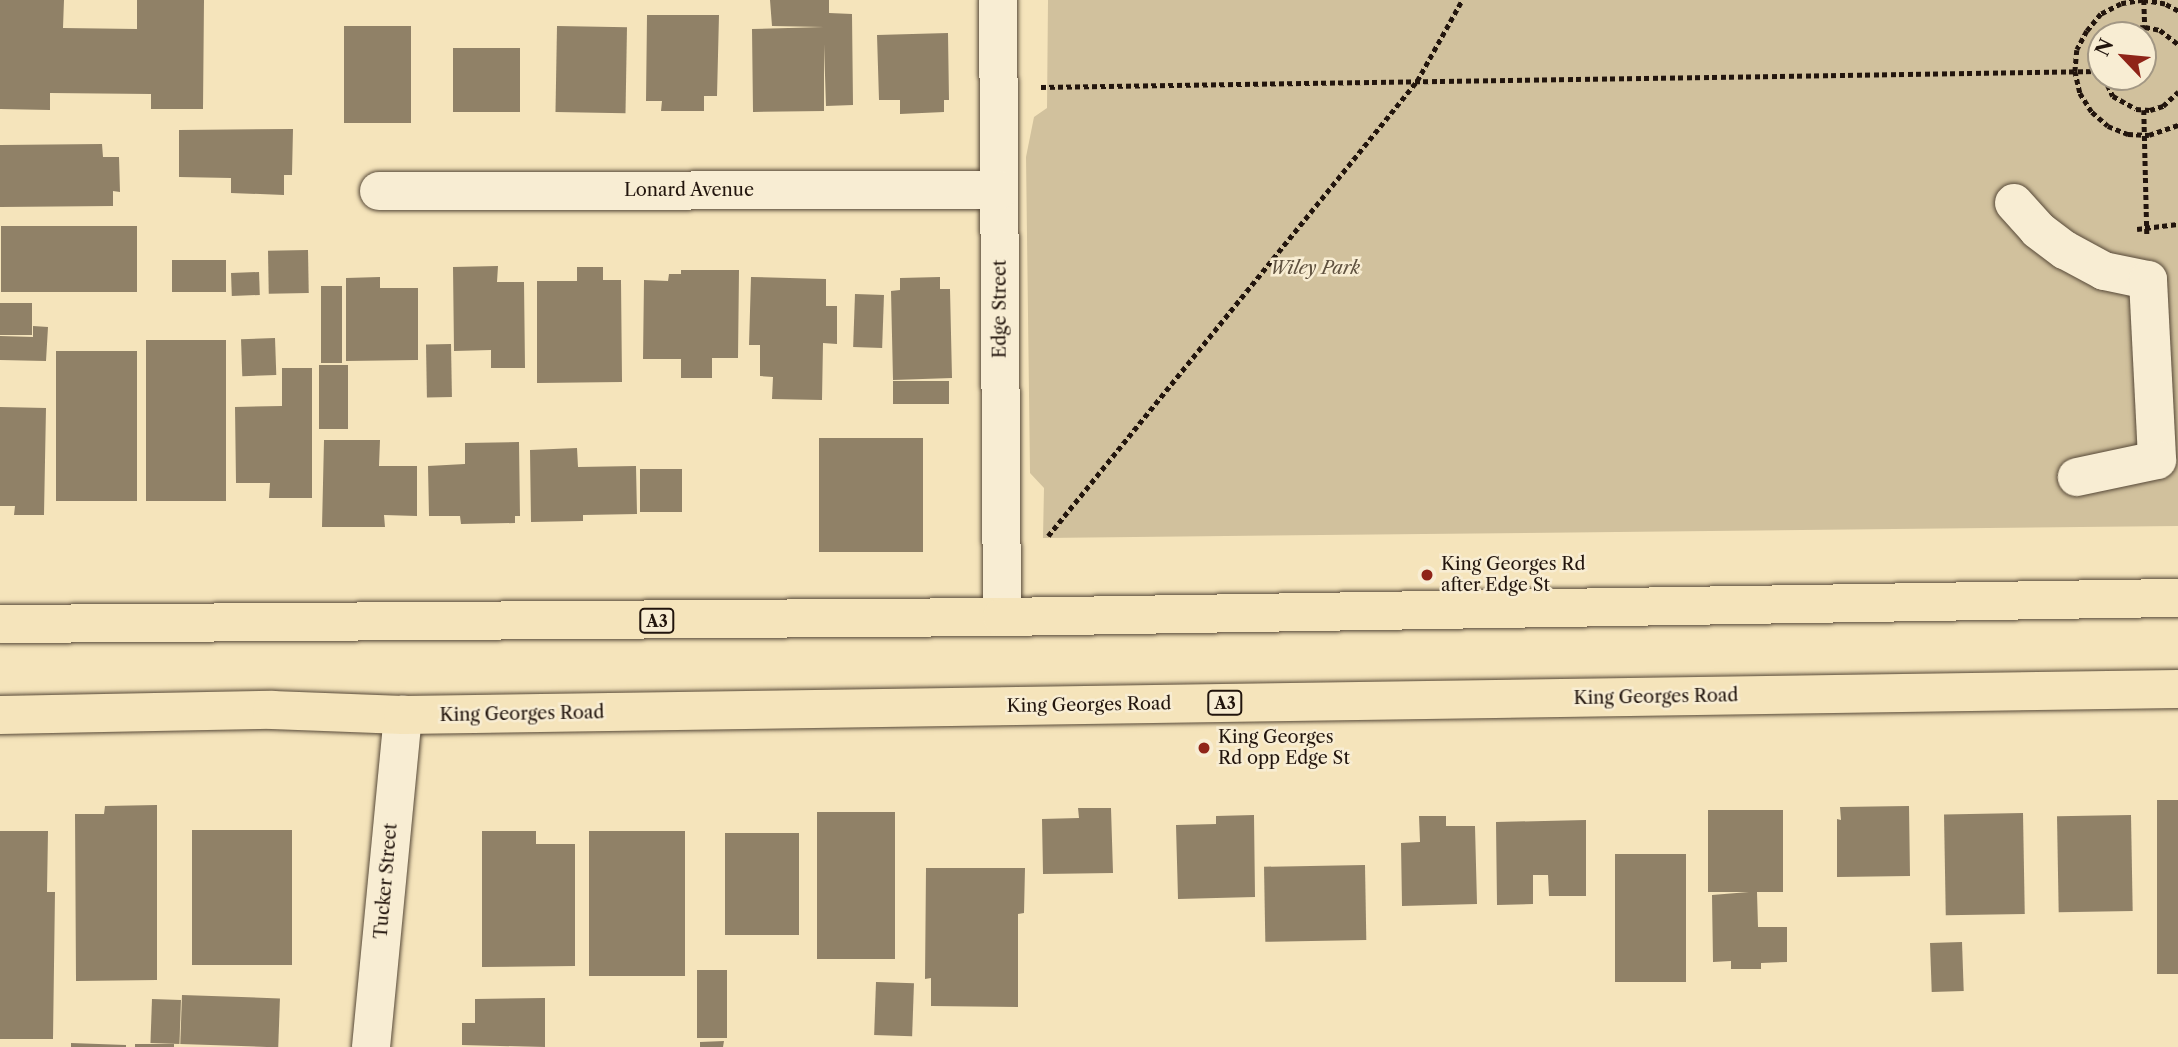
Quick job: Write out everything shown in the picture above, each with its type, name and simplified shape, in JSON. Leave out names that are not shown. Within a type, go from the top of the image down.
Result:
[{"type":"highway","name":"A3","points":[[0,624],[1002,617],[2178,598]]},
{"type":"highway","name":"King Georges Road","points":[[0,715],[272,710],[403,715],[2178,690]]},
{"type":"street","name":"Edge Street","points":[[998,0],[1002,617]]},
{"type":"street","name":"Lonard Avenue","points":[[379,191],[999,190]]},
{"type":"street","points":[[2014,203],[2038,230],[2065,250],[2104,271],[2163,277],[2157,460],[2077,477]]},
{"type":"street","name":"Tucker Street","points":[[371,1047],[403,715]]},
{"type":"path","points":[[1046,538],[1417,81],[1462,0]]},
{"type":"path","points":[[2178,11],[2165,4],[2144,0],[2121,4],[2101,14],[2087,31],[2077,50],[2075,71],[2080,93],[2092,112],[2108,126],[2128,134],[2144,135],[2170,130],[2178,125]]},
{"type":"path","points":[[2144,0],[2145,21]]},
{"type":"path","points":[[2157,29],[2178,44]]},
{"type":"path","points":[[998,87],[2087,71]]},
{"type":"path","points":[[2111,91],[2123,105],[2144,110],[2163,106],[2178,92]]},
{"type":"path","points":[[2144,110],[2147,228],[2163,277]]},
{"type":"path","points":[[2136,229],[2178,224]]},
{"type":"green space","name":"Wiley Park","points":[[1048,0],[2178,0],[2178,526],[1043,538],[1044,488],[1030,473],[1026,157],[1034,117],[1047,108]]},
{"type":"building","points":[[0,0],[64,0],[63,28],[137,29],[137,0],[204,0],[203,109],[151,109],[151,94],[50,93],[50,110],[0,109]]},
{"type":"building","points":[[770,0],[829,0],[829,13],[852,14],[853,105],[826,106],[824,44],[824,111],[753,112],[752,29],[824,27],[772,26]]},
{"type":"building","points":[[647,15],[719,15],[717,96],[704,96],[704,111],[661,111],[662,101],[646,101]]},
{"type":"building","points":[[344,26],[411,26],[411,123],[344,123]]},
{"type":"building","points":[[557,26],[627,27],[625,113],[555,112]]},
{"type":"building","points":[[948,33],[949,100],[944,100],[944,112],[900,114],[900,100],[879,100],[877,35]]},
{"type":"building","points":[[453,48],[520,48],[520,112],[453,112]]},
{"type":"building","points":[[293,129],[292,175],[284,175],[284,195],[231,193],[231,178],[179,177],[179,130]]},
{"type":"building","points":[[102,144],[103,157],[119,157],[120,192],[113,191],[113,206],[0,207],[0,145]]},
{"type":"building","points":[[1,226],[137,226],[137,292],[1,292]]},
{"type":"building","points":[[308,250],[309,293],[269,294],[268,251]]},
{"type":"building","points":[[172,260],[226,260],[226,292],[172,292]]},
{"type":"building","points":[[498,266],[497,282],[524,282],[525,368],[491,368],[491,350],[454,351],[453,267]]},
{"type":"building","points":[[577,267],[603,267],[603,280],[621,280],[622,382],[537,383],[537,281],[577,281]]},
{"type":"building","points":[[681,270],[739,270],[738,358],[712,358],[712,378],[681,378],[681,359],[643,359],[644,280],[668,281],[669,274],[681,274]]},
{"type":"building","points":[[259,272],[260,295],[232,296],[231,273]]},
{"type":"building","points":[[380,277],[380,288],[418,288],[418,360],[346,361],[346,278]]},
{"type":"building","points":[[751,277],[826,279],[826,306],[837,306],[837,344],[823,343],[822,400],[772,399],[773,377],[760,376],[760,345],[749,345]]},
{"type":"building","points":[[940,277],[940,289],[950,289],[952,378],[893,380],[891,291],[900,290],[900,278]]},
{"type":"building","points":[[321,286],[342,286],[342,363],[321,363]]},
{"type":"building","points":[[855,294],[884,295],[882,348],[853,347]]},
{"type":"building","points":[[0,303],[32,303],[32,335],[0,335]]},
{"type":"building","points":[[33,326],[48,327],[46,361],[0,360],[0,336],[33,337]]},
{"type":"building","points":[[275,338],[276,375],[242,376],[241,339]]},
{"type":"building","points":[[146,340],[226,340],[226,501],[146,501]]},
{"type":"building","points":[[426,344],[451,344],[452,397],[427,397]]},
{"type":"building","points":[[56,351],[137,351],[137,501],[56,501]]},
{"type":"building","points":[[319,365],[348,365],[348,429],[319,429]]},
{"type":"building","points":[[282,368],[312,368],[312,498],[269,498],[270,483],[236,483],[235,407],[282,406]]},
{"type":"building","points":[[893,381],[949,381],[949,404],[893,404]]},
{"type":"building","points":[[0,407],[46,408],[44,515],[14,515],[15,506],[0,506]]},
{"type":"building","points":[[819,438],[923,438],[923,552],[819,552]]},
{"type":"building","points":[[324,440],[380,440],[379,466],[417,466],[417,516],[384,515],[385,527],[322,527]]},
{"type":"building","points":[[519,442],[520,516],[515,516],[515,523],[461,524],[460,516],[429,516],[428,466],[465,464],[465,443]]},
{"type":"building","points":[[577,448],[578,467],[636,466],[637,514],[583,515],[583,521],[531,522],[530,450]]},
{"type":"building","points":[[640,469],[682,469],[682,512],[640,512]]},
{"type":"building","points":[[2157,800],[2178,800],[2178,974],[2157,974]]},
{"type":"building","points":[[157,805],[157,980],[76,981],[75,814],[104,814],[105,806]]},
{"type":"building","points":[[1909,806],[1910,876],[1837,877],[1837,819],[1841,820],[1840,807]]},
{"type":"building","points":[[1078,808],[1111,808],[1113,873],[1043,874],[1042,819],[1079,818]]},
{"type":"building","points":[[1708,810],[1783,810],[1783,892],[1757,892],[1758,927],[1787,927],[1787,962],[1761,963],[1761,969],[1731,969],[1731,961],[1713,962],[1712,895],[1749,892],[1708,892]]},
{"type":"building","points":[[817,812],[895,812],[895,959],[817,959]]},
{"type":"building","points":[[2023,813],[2025,914],[1946,915],[1944,814]]},
{"type":"building","points":[[1254,815],[1255,897],[1178,899],[1176,825],[1216,824],[1216,816]]},
{"type":"building","points":[[2131,815],[2133,911],[2059,912],[2057,816]]},
{"type":"building","points":[[1419,816],[1446,816],[1446,826],[1475,826],[1477,904],[1402,906],[1401,843],[1420,842]]},
{"type":"building","points":[[1586,820],[1586,896],[1549,896],[1548,875],[1533,875],[1533,904],[1497,905],[1496,822]]},
{"type":"building","points":[[192,830],[292,830],[292,965],[192,965]]},
{"type":"building","points":[[0,831],[48,831],[47,892],[55,892],[53,1039],[0,1039]]},
{"type":"building","points":[[482,831],[536,831],[536,844],[575,844],[575,966],[482,967]]},
{"type":"building","points":[[589,831],[685,831],[685,976],[589,976]]},
{"type":"building","points":[[725,833],[799,833],[799,935],[725,935]]},
{"type":"building","points":[[1615,854],[1686,854],[1686,982],[1615,982]]},
{"type":"building","points":[[1365,865],[1366,940],[1265,942],[1264,867]]},
{"type":"building","points":[[926,868],[1025,868],[1024,913],[1018,914],[1018,1007],[931,1006],[931,978],[925,979]]},
{"type":"building","points":[[1962,942],[1964,991],[1932,992],[1930,943]]},
{"type":"building","points":[[697,970],[727,970],[727,1038],[697,1038]]},
{"type":"building","points":[[876,982],[914,983],[912,1036],[874,1035]]},
{"type":"building","points":[[182,995],[280,998],[278,1047],[180,1044]]},
{"type":"building","points":[[545,998],[545,1047],[462,1045],[462,1023],[475,1023],[475,999]]},
{"type":"building","points":[[152,999],[181,1000],[179,1044],[150,1043]]},
{"type":"building","points":[[724,1041],[723,1047],[700,1047],[700,1042]]},
{"type":"building","points":[[71,1043],[126,1045],[126,1047],[71,1047]]},
{"type":"building","points":[[135,1044],[174,1044],[174,1047],[135,1047]]},
{"type":"place","name":"King Georges Rd after Edge St","points":[[1427,575]]},
{"type":"place","name":"King Georges Rd opp Edge St","points":[[1204,748]]}]
